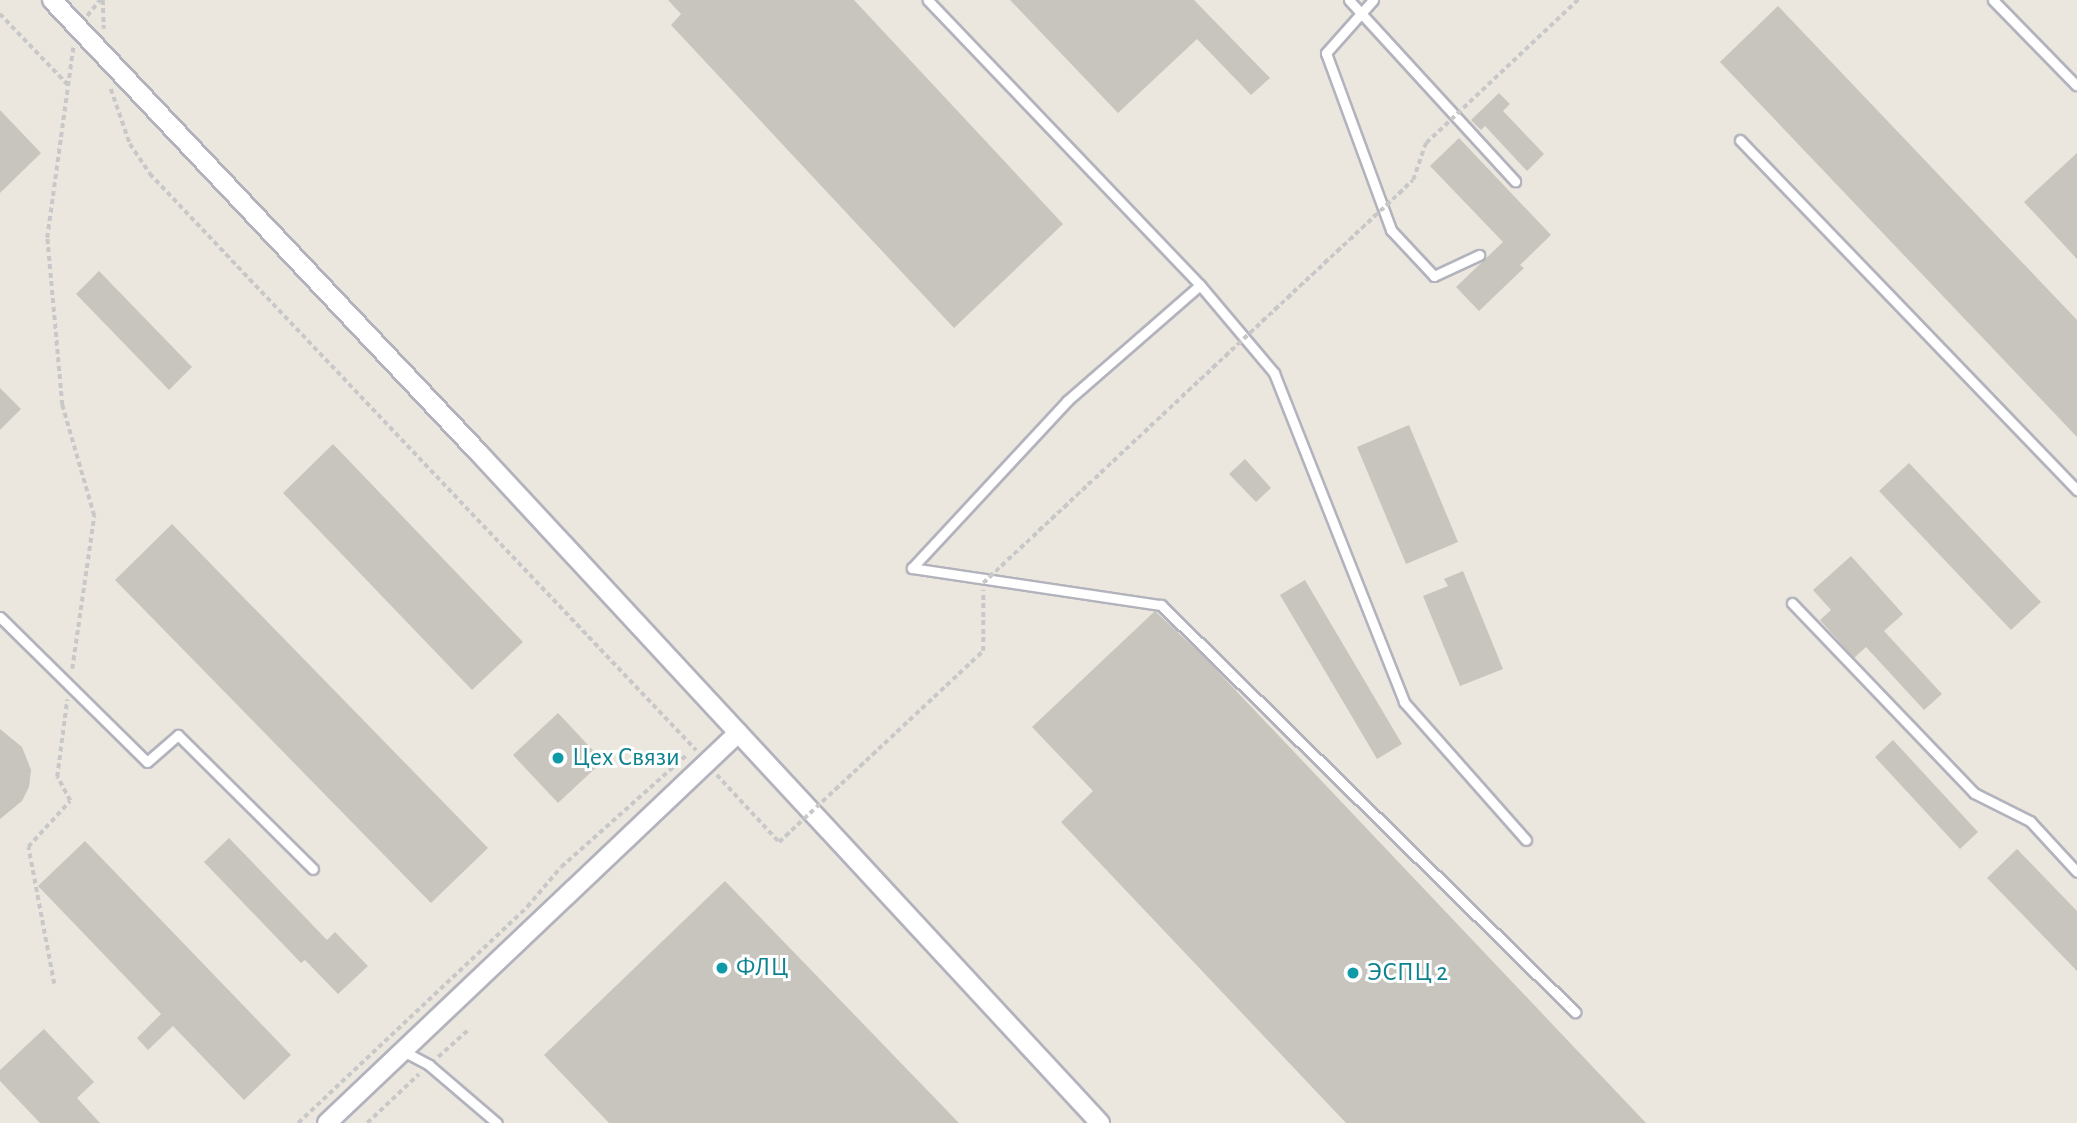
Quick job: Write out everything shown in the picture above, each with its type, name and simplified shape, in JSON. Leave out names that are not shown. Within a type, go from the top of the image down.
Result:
[{"type":"street","points":[[52,0],[1100,1123]]},
{"type":"street","points":[[327,1123],[738,733]]},
{"type":"lane","points":[[928,0],[1200,285],[1274,373],[1404,702],[1526,840]]},
{"type":"lane","points":[[1349,0],[1515,181]]},
{"type":"lane","points":[[1373,0],[1360,11],[1326,53],[1391,230],[1434,276],[1479,255]]},
{"type":"lane","points":[[1993,0],[2076,85]]},
{"type":"lane","points":[[1740,140],[2077,490]]},
{"type":"lane","points":[[1200,285],[1067,401],[912,568],[1161,605],[1575,1012]]},
{"type":"lane","points":[[1792,603],[1974,793],[2030,821],[2077,872]]},
{"type":"lane","points":[[0,617],[147,762],[178,735],[313,869]]},
{"type":"lane","points":[[401,1050],[429,1065],[497,1123]]},
{"type":"path","points":[[103,0],[106,57],[112,96],[130,144],[150,174],[695,748],[705,763],[779,842],[983,651],[983,583],[1413,180],[1426,143],[1578,0]]},
{"type":"path","points":[[0,14],[68,85]]},
{"type":"path","points":[[54,984],[29,846],[70,801],[57,777],[94,516],[62,405],[47,249],[71,53],[80,29]]},
{"type":"path","points":[[298,1123],[527,907],[561,867],[695,748]]},
{"type":"path","points":[[367,1123],[468,1030]]},
{"type":"building","points":[[668,0],[854,0],[1063,224],[954,328],[671,25],[681,14]]},
{"type":"building","points":[[1010,0],[1194,0],[1270,78],[1251,95],[1197,39],[1118,113]]},
{"type":"building","points":[[1778,6],[2077,320],[2077,437],[1720,62]]},
{"type":"building","points":[[1499,93],[1510,104],[1503,111],[1544,154],[1527,171],[1485,126],[1481,130],[1471,120]]},
{"type":"building","points":[[0,110],[41,153],[0,193]]},
{"type":"building","points":[[1459,138],[1551,235],[1520,265],[1524,268],[1479,311],[1456,287],[1503,242],[1430,166]]},
{"type":"building","points":[[2077,153],[2077,259],[2024,202]]},
{"type":"building","points":[[99,271],[192,367],[169,390],[76,294]]},
{"type":"building","points":[[0,388],[21,409],[0,430]]},
{"type":"building","points":[[1409,425],[1458,542],[1406,564],[1357,447]]},
{"type":"building","points":[[333,444],[523,642],[472,690],[283,493]]},
{"type":"building","points":[[1245,459],[1271,488],[1256,502],[1229,474]]},
{"type":"building","points":[[1909,463],[2041,602],[2011,630],[1879,491]]},
{"type":"building","points":[[172,524],[488,848],[431,903],[115,580]]},
{"type":"building","points":[[1851,556],[1903,614],[1884,631],[1942,694],[1924,710],[1866,647],[1854,658],[1820,620],[1831,610],[1813,590]]},
{"type":"building","points":[[1463,571],[1503,669],[1460,686],[1423,596],[1448,586],[1444,579]]},
{"type":"building","points":[[1305,580],[1402,744],[1377,759],[1280,595]]},
{"type":"building","name":"ЭСПЦ 2","points":[[1155,611],[1205,658],[1646,1123],[1346,1123],[1061,822],[1093,791],[1032,727]]},
{"type":"building","name":"Цех Связи","points":[[558,713],[603,761],[558,803],[513,755]]},
{"type":"building","points":[[0,729],[22,747],[31,770],[29,787],[22,801],[0,819]]},
{"type":"building","points":[[1893,740],[1978,832],[1960,849],[1875,757]]},
{"type":"building","points":[[229,838],[327,940],[335,932],[368,966],[338,994],[305,960],[301,963],[204,862]]},
{"type":"building","points":[[85,841],[291,1055],[244,1100],[173,1026],[148,1050],[137,1038],[161,1014],[38,886]]},
{"type":"building","points":[[2017,849],[2077,911],[2077,971],[1987,878]]},
{"type":"building","name":"ФЛЦ","points":[[725,881],[959,1123],[609,1123],[544,1055]]},
{"type":"building","points":[[44,1029],[94,1082],[77,1098],[100,1123],[40,1123],[0,1081],[0,1070]]},
{"type":"place","name":"Цех Связи","points":[[558,758]]},
{"type":"place","name":"ФЛЦ","points":[[722,968]]},
{"type":"place","name":"ЭСПЦ 2","points":[[1353,973]]}]
